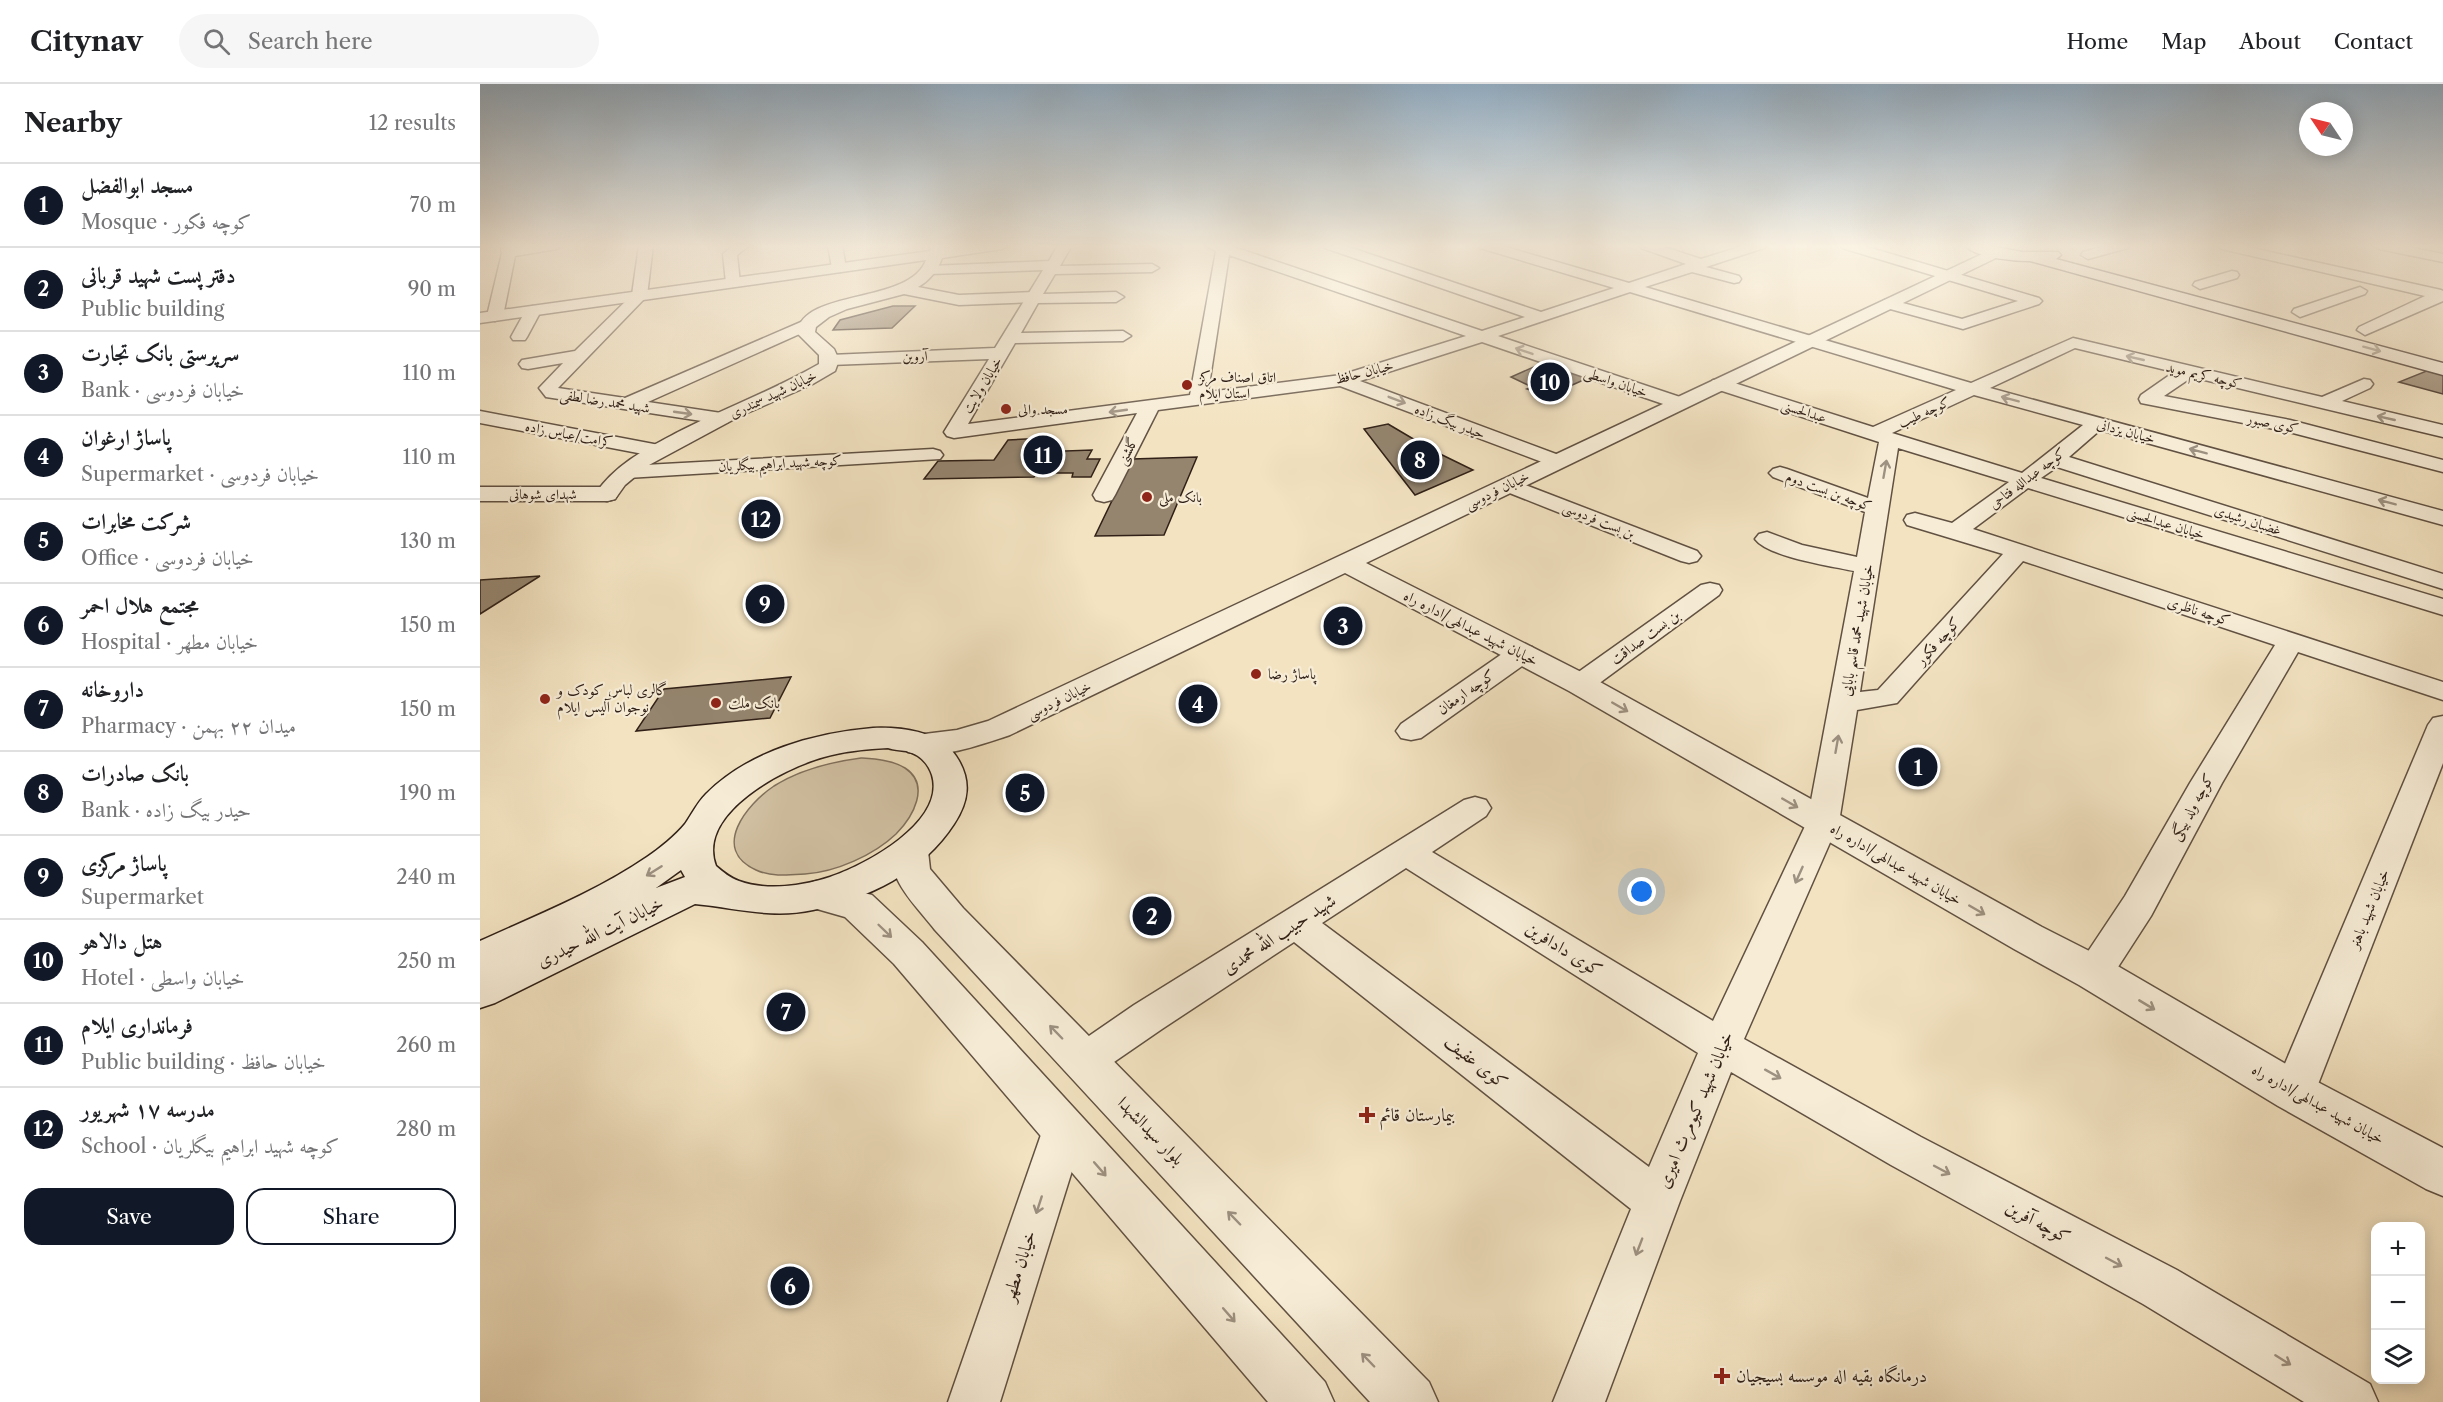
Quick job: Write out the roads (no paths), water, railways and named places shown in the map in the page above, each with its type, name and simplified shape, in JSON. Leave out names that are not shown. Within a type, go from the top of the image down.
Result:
[{"type":"street","points":[[487,317],[565,307]]},
{"type":"street","name":"شهید محمد رضا لطفی","points":[[629,307],[548,388],[552,393],[721,418]]},
{"type":"street","points":[[625,405],[807,325],[824,313],[845,307]]},
{"type":"street","name":"خیابان ولایت","points":[[954,432],[1029,307]]},
{"type":"street","points":[[1198,400],[1210,307]]},
{"type":"street","name":"خیابان واسطی","points":[[1394,307],[1679,403]]},
{"type":"street","points":[[1513,307],[1541,316]]},
{"type":"street","name":"خیابان حافظ","points":[[954,432],[1342,380],[1380,370],[1570,307]]},
{"type":"street","name":"خیابان یزدانی","points":[[1695,307],[1973,389],[2443,518]]},
{"type":"street","name":"خیابان فردوسی","points":[[920,744],[958,740],[999,728],[1883,307]]},
{"type":"street","points":[[1897,307],[1963,324],[2017,307]]},
{"type":"street","points":[[2214,307],[2443,369]]},
{"type":"street","points":[[2295,310],[2307,307]]},
{"type":"street","points":[[2366,330],[2417,307]]},
{"type":"street","points":[[2295,310],[2388,336]]},
{"type":"street","points":[[519,337],[533,311]]},
{"type":"street","name":"خیابان شهید سمندری","points":[[607,494],[609,488],[627,472],[658,451],[721,418],[804,381],[828,367],[830,360],[827,353],[807,333],[807,325]]},
{"type":"street","points":[[1010,338],[1124,336]]},
{"type":"street","points":[[2088,347],[2107,338]]},
{"type":"street","name":"کوچه کریم موید","points":[[1973,389],[2073,343],[2442,430]]},
{"type":"street","name":"آروین","points":[[830,360],[1001,353]]},
{"type":"street","points":[[528,364],[581,355]]},
{"type":"street","name":"کوی صبور","points":[[2188,371],[2148,399],[2290,426],[2443,466]]},
{"type":"street","name":"حیدر بیگ زاده","points":[[1342,380],[1557,461]]},
{"type":"street","name":"عبدالحسنی","points":[[1719,384],[1881,436]]},
{"type":"street","points":[[2324,404],[2364,384]]},
{"type":"street","name":"کوچه طیب","points":[[1881,436],[1973,389]]},
{"type":"street","name":"گلشنی","points":[[1104,495],[1150,407]]},
{"type":"street","name":"کرامت/عباس زاده","points":[[480,417],[658,451]]},
{"type":"street","name":"کوچه عبدالله فتاحی","points":[[1956,531],[2054,459],[2097,423]]},
{"type":"street","name":"خیابان عبدالحسنی","points":[[1881,436],[2443,607]]},
{"type":"street","name":"خیابان شهید محمد قاسم بابایی","points":[[1823,822],[1878,509],[1881,436]]},
{"type":"street","name":"کوچه شهید ابراهیم بیگلریان","points":[[627,472],[933,455]]},
{"type":"street","name":"غضبان رشیدی","points":[[2054,459],[2443,582]]},
{"type":"street","name":"کوچه بن بست دوم","points":[[1780,473],[1878,509]]},
{"type":"street","name":"بن بست فردوسی","points":[[1510,484],[1689,556]]},
{"type":"street","name":"شهدای شوهانی","points":[[480,494],[607,494]]},
{"type":"street","name":"کوچه ناظری","points":[[1916,520],[1956,531],[2443,691]]},
{"type":"street","points":[[1767,539],[1795,551],[1868,567]]},
{"type":"street","name":"کوچه فکور","points":[[1844,703],[1887,697],[2018,552]]},
{"type":"street","name":"خیابان شهید عبدالهی/اداره راه","points":[[1345,563],[1580,684],[2094,974],[2294,1092],[2443,1173]]},
{"type":"street","name":"بن بست صداقت","points":[[1580,684],[1710,590]]},
{"type":"street","name":"کوچه ولد بیگی","points":[[2094,974],[2138,906],[2206,783],[2291,641]]},
{"type":"street","name":"کوچه ارمغان","points":[[1411,731],[1522,654]]},
{"type":"street","name":"خیابان شهید باهنر","points":[[2294,1092],[2443,725]]},
{"type":"street","name":"خیابان فردوسی","points":[[952,777],[999,728]]},
{"type":"street","name":"خیابان آیت الله حیدری","points":[[480,991],[581,927],[605,901],[662,866],[698,833],[715,808],[740,784],[773,764],[810,749],[850,739],[879,738],[920,744]]},
{"type":"street","points":[[817,895],[882,869],[910,851],[936,826],[950,800],[952,777],[941,758],[920,744]]},
{"type":"street","name":"شهید حبیب‌ الله محمدی","points":[[1084,1061],[1148,1017],[1475,808]]},
{"type":"street","name":"خیابان شهید کیومرث امیری","points":[[1579,1402],[1657,1201],[1721,1046],[1823,822]]},
{"type":"street","points":[[698,833],[694,857],[702,877],[723,892]]},
{"type":"street","name":"بلوار سیدالشهدا","points":[[910,851],[912,873],[949,919],[1408,1402]]},
{"type":"street","name":"کوی دادافرین","points":[[1406,852],[1721,1046]]},
{"type":"street","name":"خیابان آیت الله حیدری","points":[[480,959],[693,889],[723,892],[749,899],[770,900],[817,895]]},
{"type":"street","points":[[817,895],[858,905],[908,953],[1305,1402]]},
{"type":"street","name":"کوی عفیف","points":[[1296,924],[1657,1201]]},
{"type":"street","name":"کوچه آفرین","points":[[1721,1046],[1906,1151],[2160,1287],[2352,1402]]},
{"type":"street","name":"خیابان مطهر","points":[[974,1402],[1064,1130]]},
{"type":"place","name":"هتل دالاهو","points":[[1550,382]]},
{"type":"place","name":"اتاق اصناف مرکز استان ایلام","points":[[1187,385]]},
{"type":"place","name":"مسجد والی","points":[[1006,409]]},
{"type":"place","name":"فرمانداری ایلام","points":[[1043,455]]},
{"type":"place","name":"بانک صادرات","points":[[1420,460]]},
{"type":"place","name":"بانک ملی","points":[[1147,497]]},
{"type":"place","name":"مدرسه ۱۷ شهریور","points":[[761,519]]},
{"type":"place","name":"پاساژ مرکزی","points":[[765,604]]},
{"type":"place","name":"سرپرستی بانک تجارت","points":[[1343,626]]},
{"type":"place","name":"پاساژ رضا","points":[[1256,674]]},
{"type":"place","name":"گالری لباس کودک و نوجوان آلیس ایلام","points":[[545,699]]},
{"type":"place","name":"بانک ملت","points":[[716,703]]},
{"type":"place","name":"پاساژ ارغوان","points":[[1198,704]]},
{"type":"place","name":"مسجد ابوالفضل","points":[[1918,767]]},
{"type":"place","name":"شرکت مخابرات","points":[[1025,793]]},
{"type":"place","name":"دفتر پست شهید قربانی","points":[[1152,916]]},
{"type":"place","name":"داروخانه","points":[[786,1012]]},
{"type":"place","name":"بیمارستان قائم","points":[[1367,1115]]},
{"type":"place","name":"مجتمع هلال احمر","points":[[790,1286]]},
{"type":"place","name":"درمانگاه بقیه اله موسسه بسیجیان","points":[[1722,1376]]}]
